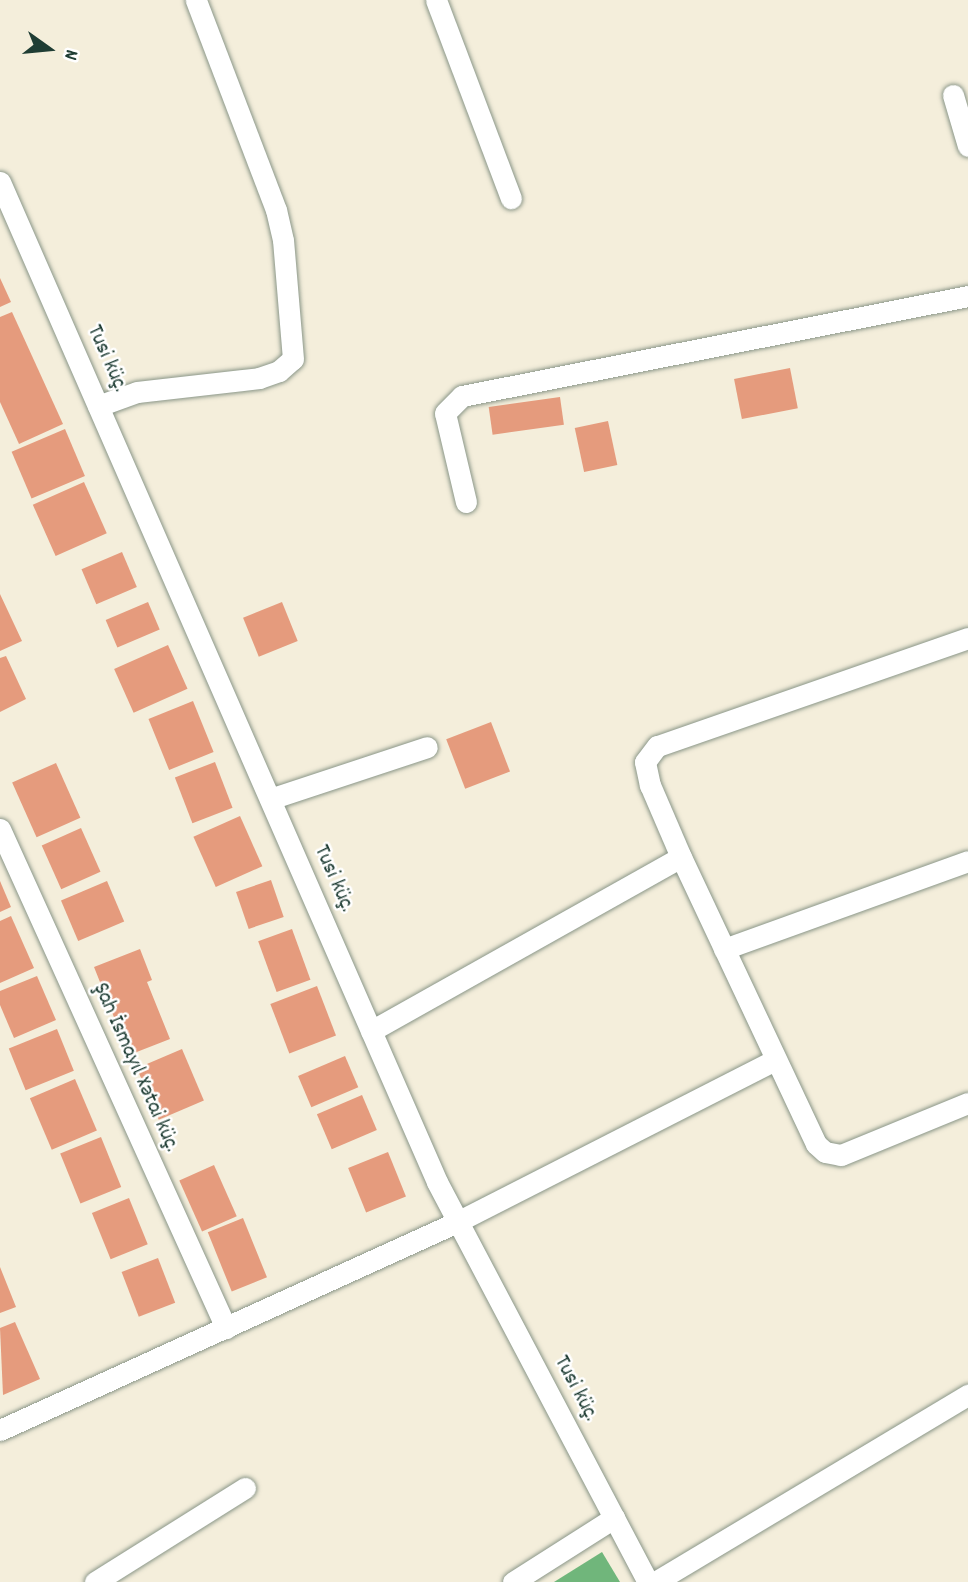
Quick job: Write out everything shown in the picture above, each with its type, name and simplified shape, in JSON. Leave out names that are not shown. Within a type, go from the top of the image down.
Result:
[{"type":"street","points":[[98,406],[137,393],[259,378],[279,371],[292,359],[283,240],[276,210],[196,0]]},
{"type":"street","points":[[436,0],[511,198]]},
{"type":"street","points":[[953,95],[968,146]]},
{"type":"street","name":"Tusi küç.","points":[[0,183],[457,1222],[648,1582]]},
{"type":"street","points":[[466,502],[445,413],[462,396],[968,296]]},
{"type":"street","points":[[968,638],[657,746],[649,752],[646,771],[681,857],[816,1144],[825,1152],[841,1155],[968,1102]]},
{"type":"street","points":[[270,799],[427,747]]},
{"type":"street","name":"Şah İsmayıl Xətai küç.","points":[[0,829],[226,1328]]},
{"type":"street","points":[[371,1031],[681,857]]},
{"type":"street","points":[[724,949],[968,861]]},
{"type":"street","points":[[0,1430],[457,1222],[775,1060]]},
{"type":"street","points":[[655,1582],[968,1395]]},
{"type":"street","points":[[95,1582],[245,1488]]},
{"type":"street","points":[[513,1582],[614,1518]]},
{"type":"green space","points":[[602,1552],[620,1582],[554,1582]]},
{"type":"building","points":[[0,278],[11,302],[0,307]]},
{"type":"building","points":[[12,312],[63,424],[19,444],[0,402],[0,317]]},
{"type":"building","points":[[790,368],[798,408],[742,419],[734,379]]},
{"type":"building","points":[[560,397],[564,425],[493,435],[489,407]]},
{"type":"building","points":[[608,421],[617,465],[584,472],[575,428]]},
{"type":"building","points":[[65,429],[85,476],[32,499],[12,452]]},
{"type":"building","points":[[84,482],[107,533],[56,556],[33,505]]},
{"type":"building","points":[[122,552],[137,587],[96,604],[81,569]]},
{"type":"building","points":[[0,594],[22,641],[0,651]]},
{"type":"building","points":[[148,602],[160,630],[117,648],[106,620]]},
{"type":"building","points":[[282,602],[298,641],[259,657],[243,618]]},
{"type":"building","points":[[168,645],[188,689],[134,713],[114,669]]},
{"type":"building","points":[[6,656],[26,699],[0,712],[0,658]]},
{"type":"building","points":[[193,701],[214,752],[169,770],[148,719]]},
{"type":"building","points":[[491,722],[510,771],[465,789],[446,739]]},
{"type":"building","points":[[215,762],[233,808],[192,823],[175,777]]},
{"type":"building","points":[[56,763],[80,818],[37,837],[12,783]]},
{"type":"building","points":[[240,816],[262,866],[216,887],[193,837]]},
{"type":"building","points":[[81,828],[101,872],[61,889],[42,845]]},
{"type":"building","points":[[271,880],[284,917],[249,929],[236,892]]},
{"type":"building","points":[[0,881],[11,907],[0,912]]},
{"type":"building","points":[[107,881],[124,922],[78,941],[61,901]]},
{"type":"building","points":[[11,916],[34,968],[0,983],[0,921]]},
{"type":"building","points":[[292,929],[310,980],[277,992],[258,941]]},
{"type":"building","points":[[140,949],[152,980],[147,982],[170,1039],[129,1055],[94,967]]},
{"type":"building","points":[[37,976],[56,1020],[14,1038],[0,1005],[0,991]]},
{"type":"building","points":[[317,986],[336,1035],[289,1053],[270,1004]]},
{"type":"building","points":[[57,1029],[74,1071],[26,1090],[9,1048]]},
{"type":"building","points":[[182,1049],[204,1101],[159,1120],[137,1068]]},
{"type":"building","points":[[345,1056],[358,1087],[311,1107],[298,1076]]},
{"type":"building","points":[[75,1079],[97,1131],[52,1150],[30,1098]]},
{"type":"building","points":[[362,1095],[377,1130],[332,1149],[317,1114]]},
{"type":"building","points":[[101,1137],[121,1187],[80,1204],[60,1153]]},
{"type":"building","points":[[388,1152],[406,1197],[366,1213],[348,1168]]},
{"type":"building","points":[[214,1165],[237,1216],[202,1232],[179,1180]]},
{"type":"building","points":[[129,1198],[148,1244],[111,1259],[92,1213]]},
{"type":"building","points":[[243,1218],[267,1277],[232,1292],[208,1232]]},
{"type":"building","points":[[158,1258],[175,1303],[139,1317],[122,1272]]},
{"type":"building","points":[[0,1267],[16,1307],[0,1313]]},
{"type":"building","points":[[15,1322],[40,1379],[3,1395],[0,1328]]}]
